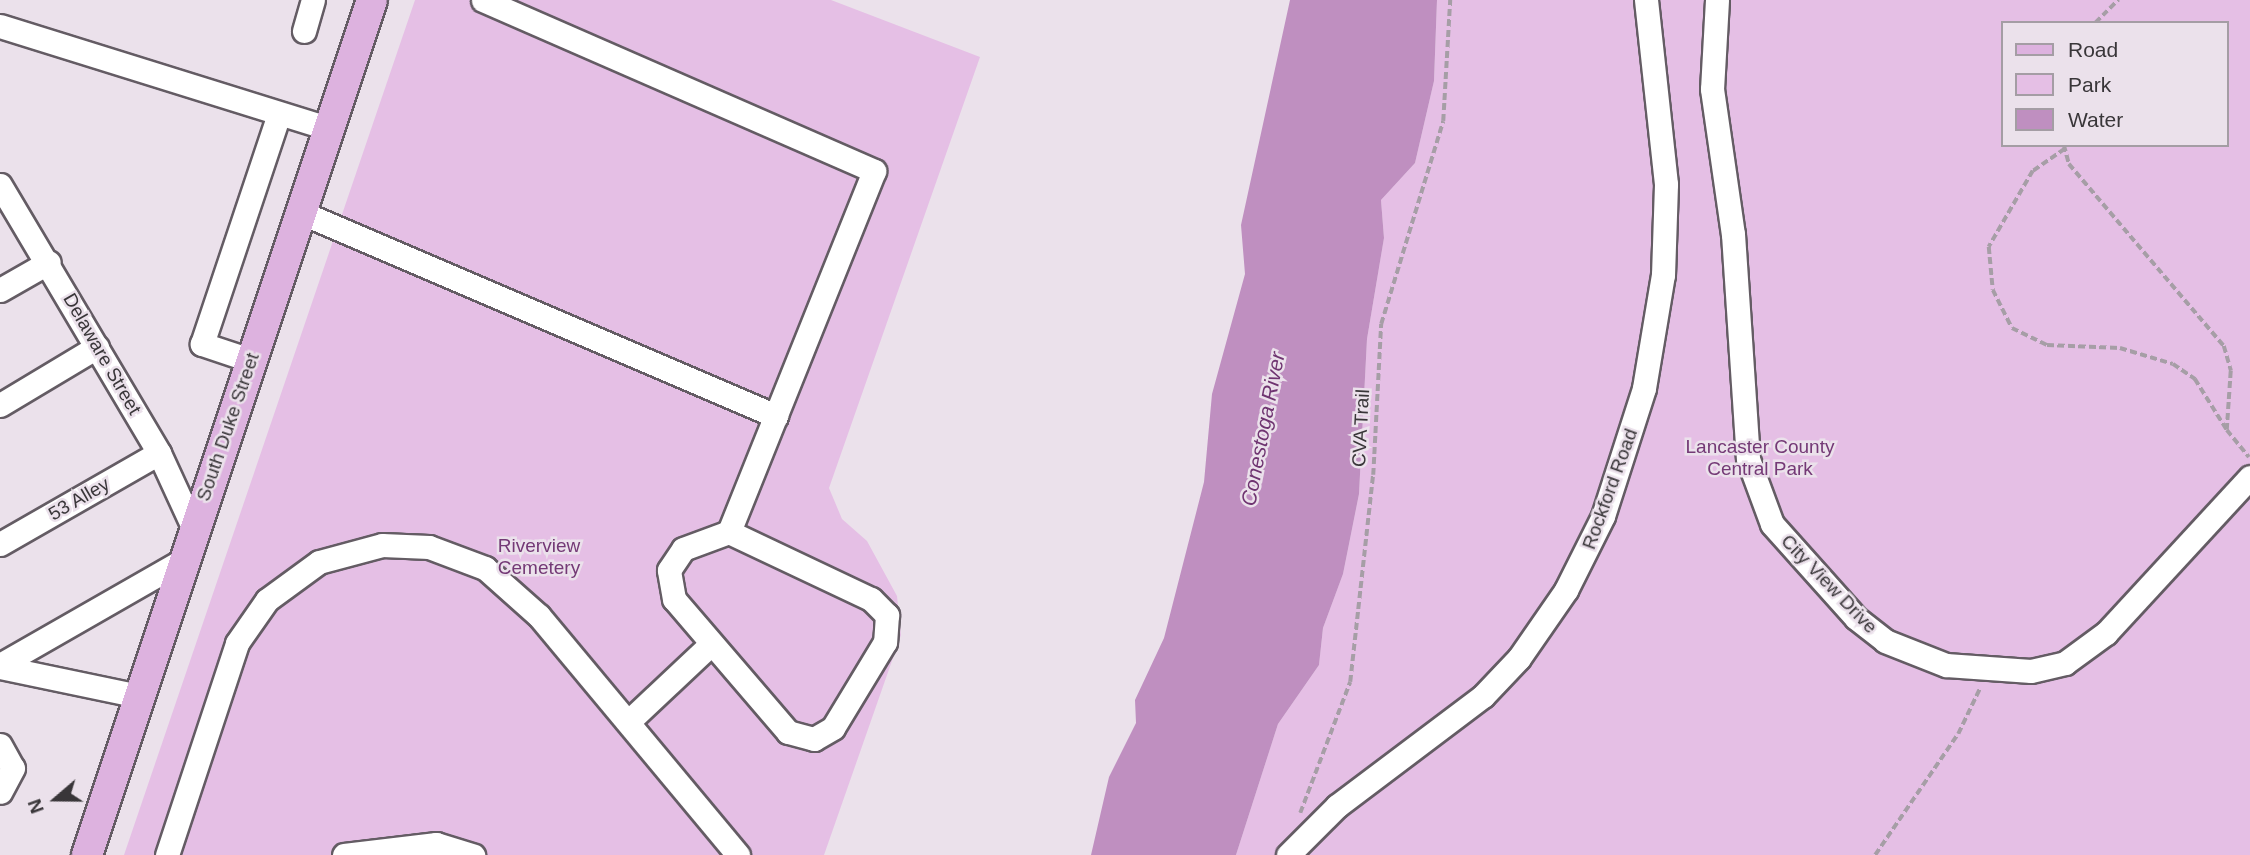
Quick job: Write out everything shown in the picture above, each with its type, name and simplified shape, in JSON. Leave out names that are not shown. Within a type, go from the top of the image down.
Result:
[{"type":"main road","name":"South Duke Street","points":[[87,855],[183,560],[372,0]]},
{"type":"street","points":[[304,31],[313,0]]},
{"type":"street","points":[[483,0],[874,171],[729,532]]},
{"type":"street","name":"Rockford Road","points":[[1288,855],[1337,806],[1483,696],[1519,658],[1566,590],[1603,516],[1644,388],[1665,253],[1662,120],[1646,0]]},
{"type":"street","name":"City View Drive","points":[[1717,0],[1712,89],[1733,234],[1746,444],[1765,510],[1794,553],[1885,641],[1946,665],[1988,671],[2048,669],[2086,651],[2250,477]]},
{"type":"street","points":[[0,26],[328,128]]},
{"type":"street","points":[[250,360],[202,344],[279,114]]},
{"type":"street","name":"Delaware Street","points":[[1,184],[159,453],[194,529]]},
{"type":"street","points":[[300,212],[776,415]]},
{"type":"street","points":[[0,290],[49,262]]},
{"type":"street","points":[[0,405],[97,347]]},
{"type":"street","name":"53 Alley","points":[[0,544],[159,453]]},
{"type":"street","points":[[729,532],[871,599],[887,615],[885,642],[832,728],[814,739],[788,732],[710,645],[674,598],[669,570],[683,549],[729,532]]},
{"type":"street","points":[[167,855],[237,643],[267,600],[319,562],[382,545],[429,547],[485,568],[539,616],[738,855]]},
{"type":"street","points":[[0,666],[183,560]]},
{"type":"street","points":[[628,722],[710,645]]},
{"type":"street","points":[[0,666],[139,696]]},
{"type":"street","points":[[0,745],[13,768],[0,792]]},
{"type":"street","points":[[344,855],[436,844],[473,855]]},
{"type":"path","name":"CVA Trail","points":[[1298,821],[1350,682],[1373,475],[1381,324],[1443,121],[1450,0]]},
{"type":"path","points":[[2097,21],[2118,0]]},
{"type":"path","points":[[2227,430],[2231,371],[2224,346],[2077,173],[2065,147],[2034,171],[1989,247],[1993,290],[2012,328],[2047,345],[2120,348],[2173,364],[2195,379],[2227,430],[2250,457]]},
{"type":"path","points":[[1875,855],[1958,734],[1988,671]]},
{"type":"green space","name":"Riverview Cemetery","points":[[415,0],[831,0],[980,57],[829,488],[842,519],[867,541],[897,596],[901,635],[824,855],[124,855]]},
{"type":"green space","name":"Lancaster County Central Park","points":[[1437,0],[2250,0],[2250,855],[1236,855],[1278,724],[1319,665],[1323,628],[1343,574],[1359,494],[1367,339],[1384,238],[1381,200],[1415,163],[1434,81]]},
{"type":"water","name":"Conestoga River","points":[[1290,0],[1437,0],[1434,81],[1415,163],[1381,200],[1384,238],[1367,339],[1359,494],[1343,574],[1323,628],[1319,665],[1278,724],[1236,855],[1091,855],[1109,777],[1136,723],[1135,700],[1164,638],[1204,482],[1212,394],[1245,274],[1241,225]]}]
